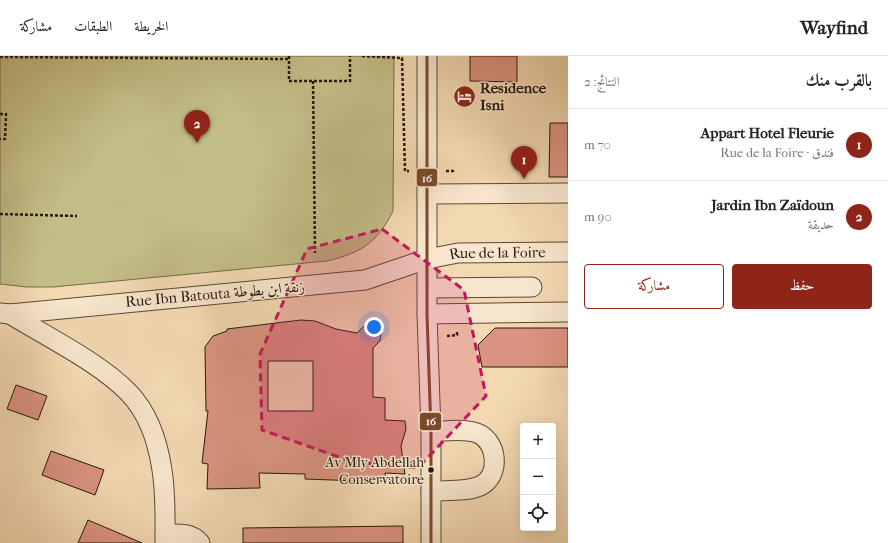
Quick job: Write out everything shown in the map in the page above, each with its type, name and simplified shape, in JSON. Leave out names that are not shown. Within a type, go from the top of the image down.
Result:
[{"type":"street","points":[[427,56],[427,314],[431,432],[431,543]]},
{"type":"street","points":[[427,194],[568,193]]},
{"type":"street","name":"Rue de la Foire","points":[[427,259],[458,253],[568,252]]},
{"type":"street","name":"Rue Ibn Batouta زنقة ابن بطوطة","points":[[5,314],[365,280],[427,259]]},
{"type":"street","points":[[427,288],[532,287]]},
{"type":"street","points":[[427,314],[568,312]]},
{"type":"street","points":[[5,314],[102,370],[129,394],[148,421],[157,445],[163,471],[165,539],[187,534],[194,537],[200,543]]},
{"type":"street","points":[[431,432],[459,431],[478,433],[490,444],[496,462],[490,478],[481,486],[467,489],[431,491]]},
{"type":"path","points":[[0,57],[289,57],[289,81],[350,81],[350,56]]},
{"type":"path","points":[[313,81],[315,253]]},
{"type":"path","points":[[0,114],[6,114],[5,139],[0,139]]},
{"type":"path","points":[[0,214],[77,216]]},
{"type":"highlighted area","points":[[382,229],[464,290],[486,396],[418,468],[353,462],[262,430],[260,354],[307,249]]},
{"type":"shaded area","points":[[0,56],[394,56],[393,211],[381,231],[367,245],[339,258],[327,261],[53,287],[27,287],[0,284]]},
{"type":"building","points":[[470,56],[517,56],[517,82],[470,81]]},
{"type":"building","points":[[550,123],[568,123],[568,177],[549,177]]},
{"type":"building","points":[[301,320],[315,321],[336,329],[357,333],[364,326],[370,324],[376,326],[380,330],[381,335],[380,341],[373,348],[373,397],[385,398],[385,420],[405,421],[406,429],[401,446],[405,474],[385,473],[386,481],[359,481],[305,479],[305,474],[259,473],[260,488],[207,489],[208,464],[202,463],[208,411],[206,411],[205,347],[213,336],[227,331],[227,329]],"holes":[[[268,361],[313,361],[313,411],[268,411]]]},
{"type":"building","points":[[495,328],[568,328],[568,367],[482,367],[478,345]]},
{"type":"building","points":[[16,385],[47,396],[38,420],[7,409]]},
{"type":"building","points":[[51,451],[104,470],[95,495],[42,475]]},
{"type":"building","points":[[88,520],[142,543],[78,543]]},
{"type":"building","points":[[403,526],[403,543],[243,543],[243,528]]},
{"type":"transit line","name":"16","points":[[427,56],[427,314],[431,432],[431,543]]},
{"type":"place","name":"Residence Isni","points":[[465,97]]},
{"type":"place","name":"Jardin Ibn Zaïdoun","points":[[197,143]]},
{"type":"place","name":"Appart Hotel Fleurie","points":[[524,179]]},
{"type":"place","name":"Av Mly Abdellah Conservatoire","points":[[431,470]]}]
